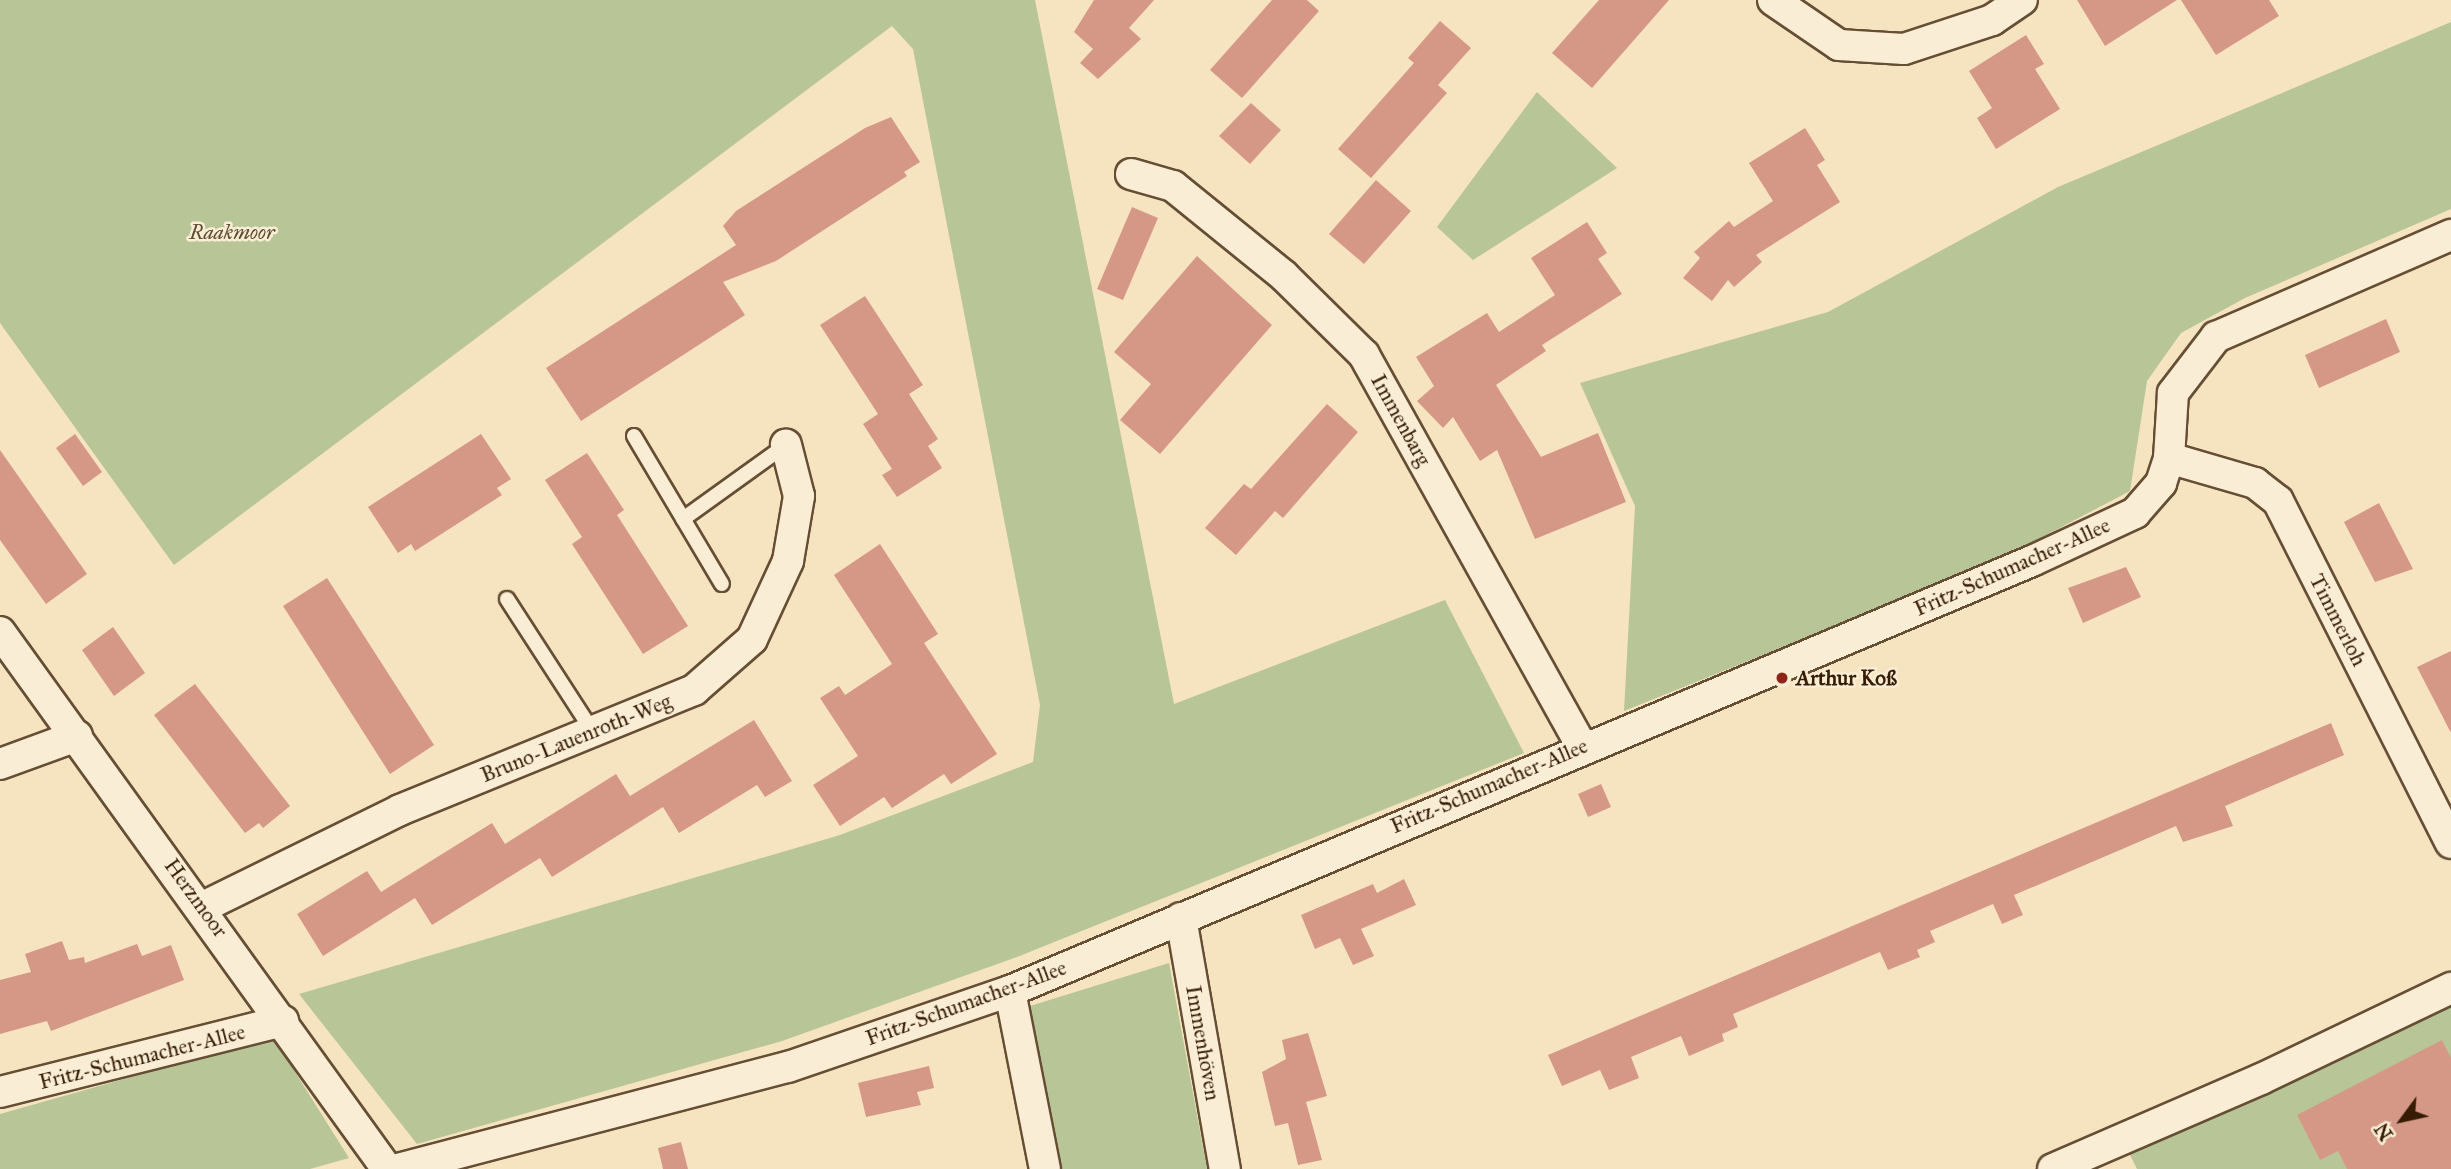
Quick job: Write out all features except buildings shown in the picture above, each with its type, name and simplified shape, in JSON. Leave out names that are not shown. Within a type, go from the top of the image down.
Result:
[{"type":"street","points":[[1773,0],[1839,45],[1904,48],[1992,20],[2022,0]]},
{"type":"street","name":"Immenbarg","points":[[1131,174],[1173,186],[1284,276],[1364,355],[1582,747]]},
{"type":"street","name":"Fritz-Schumacher-Allee","points":[[398,1169],[788,1067],[1010,991],[2135,513],[2161,483],[2169,458],[2173,393],[2216,337],[2451,235]]},
{"type":"street","name":"Bruno-Lauenroth-Weg","points":[[203,907],[400,810],[694,691],[751,639],[788,561],[799,496],[786,445]]},
{"type":"street","name":"Timmerloh","points":[[2169,458],[2255,483],[2278,501],[2451,843]]},
{"type":"street","name":"Herzmoor","points":[[0,632],[203,907],[387,1169]]},
{"type":"street","points":[[0,764],[78,736]]},
{"type":"street","name":"Immenhöven","points":[[1181,918],[1225,1169]]},
{"type":"street","points":[[2053,1169],[2261,1079],[2451,988]]},
{"type":"street","points":[[1010,991],[1045,1169]]},
{"type":"street","name":"Fritz-Schumacher-Allee","points":[[0,1092],[283,1021]]},
{"type":"lane","points":[[634,436],[722,584]]},
{"type":"lane","points":[[682,519],[786,445]]},
{"type":"lane","points":[[507,599],[593,732]]},
{"type":"green space","name":"Raakmoor","points":[[0,0],[1035,0],[1174,704],[1445,600],[1524,753],[1017,957],[782,1041],[417,1144],[299,994],[840,835],[1033,762],[1040,705],[913,49],[892,26],[174,565],[0,323]]},
{"type":"green space","points":[[2451,22],[2451,209],[2245,298],[2181,333],[2147,381],[2130,491],[1995,562],[1624,711],[1635,506],[1580,383],[1828,312],[2058,187]]},
{"type":"green space","points":[[1537,92],[1617,168],[1473,260],[1437,227]]},
{"type":"green space","points":[[1169,963],[1207,1169],[1059,1169],[1030,1006]]},
{"type":"green space","points":[[2451,1002],[2451,1169],[2137,1169],[2129,1153]]},
{"type":"green space","points":[[273,1037],[349,1158],[310,1169],[0,1169],[0,1114]]},
{"type":"place","name":"Arthur Koß","points":[[1782,678]]}]
